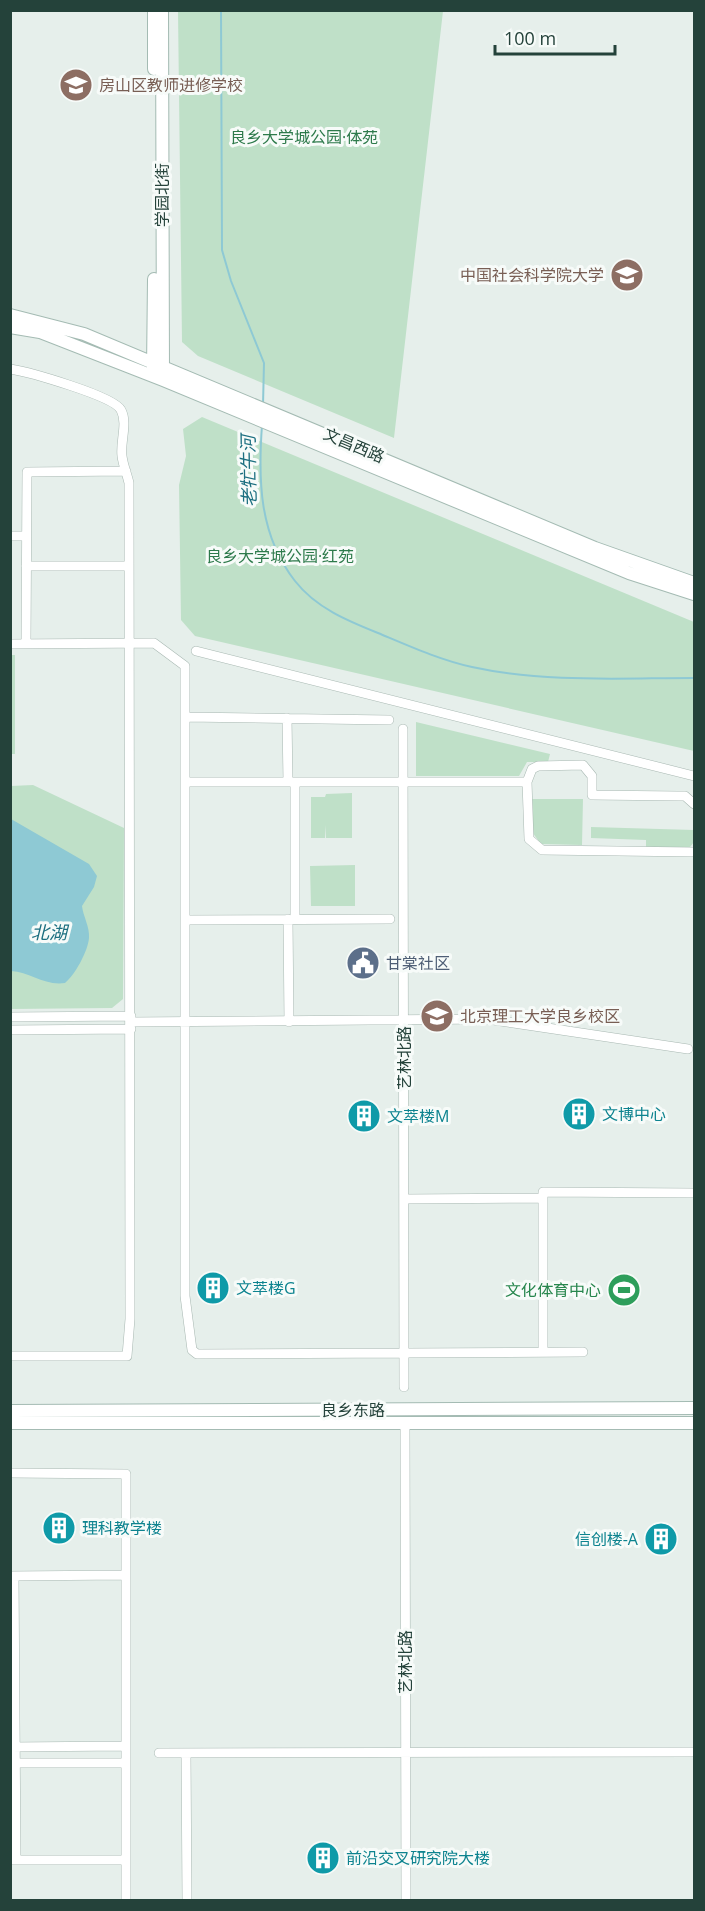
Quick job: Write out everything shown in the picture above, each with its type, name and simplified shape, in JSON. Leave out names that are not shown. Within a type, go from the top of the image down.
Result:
[{"type":"main road","name":"学园北街","points":[[154,10],[158,378]]},
{"type":"main road","name":"学园北街","points":[[158,363],[162,10]]},
{"type":"main road","name":"文昌西路","points":[[10,315],[84,334],[244,399],[595,548],[663,574],[694,583]]},
{"type":"main road","name":"文昌西路","points":[[10,327],[40,332],[158,378],[629,573],[694,594]]},
{"type":"main road","name":"良乡东路","points":[[10,1423],[160,1417],[694,1408]]},
{"type":"main road","name":"良乡东路","points":[[10,1411],[405,1423],[694,1422]]},
{"type":"street","points":[[10,369],[63,382],[113,402],[121,408],[123,417],[122,456],[129,483],[131,1023],[130,1319],[127,1356],[10,1356]]},
{"type":"street","points":[[26,644],[27,472],[126,471]]},
{"type":"street","points":[[10,536],[26,536]]},
{"type":"street","points":[[26,566],[129,566]]},
{"type":"street","points":[[10,644],[154,643],[185,666],[185,1296],[192,1350],[197,1354],[583,1352]]},
{"type":"street","points":[[195,651],[694,776]]},
{"type":"street","points":[[186,717],[389,720]]},
{"type":"street","points":[[287,718],[291,782],[292,919],[289,1022]]},
{"type":"street","name":"艺林北路","points":[[403,729],[404,1387]]},
{"type":"street","points":[[694,804],[685,796],[592,795],[592,776],[582,765],[538,766],[532,769],[527,782],[529,839],[542,850],[694,852]]},
{"type":"street","points":[[186,782],[527,782]]},
{"type":"street","points":[[186,920],[390,919]]},
{"type":"street","points":[[10,1017],[131,1023],[487,1019],[688,1049]]},
{"type":"street","points":[[10,1030],[131,1023]]},
{"type":"street","points":[[543,1352],[543,1192],[694,1193]]},
{"type":"street","points":[[404,1199],[543,1198]]},
{"type":"street","name":"艺林北路","points":[[405,1423],[406,1900]]},
{"type":"street","points":[[10,1473],[126,1474],[126,1900]]},
{"type":"street","points":[[125,1575],[12,1576],[13,1860],[126,1860]]},
{"type":"street","points":[[13,1747],[125,1746]]},
{"type":"street","points":[[159,1753],[694,1752]]},
{"type":"street","points":[[186,1753],[187,1900]]},
{"type":"street","points":[[13,1763],[126,1763]]},
{"type":"green space","name":"良乡大学城公园·体苑","points":[[178,11],[443,11],[394,438],[198,356],[182,342]]},
{"type":"green space","name":"良乡大学城公园·红苑","points":[[202,417],[694,622],[694,751],[195,636],[181,620],[179,485],[186,456],[183,429]]},
{"type":"green space","points":[[11,655],[15,655],[15,754],[10,754]]},
{"type":"green space","points":[[416,722],[550,754],[548,762],[527,762],[519,776],[416,776]]},
{"type":"green space","points":[[33,785],[124,828],[123,999],[112,1008],[11,1009],[11,786]]},
{"type":"green space","points":[[352,793],[352,838],[326,838],[325,825],[325,838],[311,838],[311,797]]},
{"type":"green space","points":[[532,799],[583,799],[582,845],[541,844],[532,832]]},
{"type":"green space","points":[[591,827],[694,830],[694,842],[690,847],[646,847],[646,840],[591,838]]},
{"type":"green space","points":[[355,865],[355,906],[311,906],[310,866]]},
{"type":"water","name":"北湖","points":[[11,819],[89,864],[97,876],[94,887],[82,906],[88,930],[88,943],[77,969],[65,983],[50,983],[11,971]]},
{"type":"waterway","name":"老牤牛河","points":[[221,10],[222,250],[231,281],[264,363],[263,405]]},
{"type":"waterway","name":"老牤牛河","points":[[262,425],[261,486],[274,545],[295,581],[313,599],[333,613],[436,657],[472,667],[555,678],[694,678]]},
{"type":"place","name":"房山区教师进修学校","points":[[76,85]]},
{"type":"place","name":"中国社会科学院大学","points":[[627,275]]},
{"type":"place","name":"甘棠社区","points":[[363,963]]},
{"type":"place","name":"北京理工大学良乡校区","points":[[437,1016]]},
{"type":"place","name":"文博中心","points":[[579,1114]]},
{"type":"place","name":"文萃楼M","points":[[364,1116]]},
{"type":"place","name":"文萃楼G","points":[[213,1288]]},
{"type":"place","name":"文化体育中心","points":[[624,1290]]},
{"type":"place","name":"理科教学楼","points":[[59,1528]]},
{"type":"place","name":"信创楼-A","points":[[661,1539]]},
{"type":"place","name":"前沿交叉研究院大楼","points":[[323,1858]]}]
